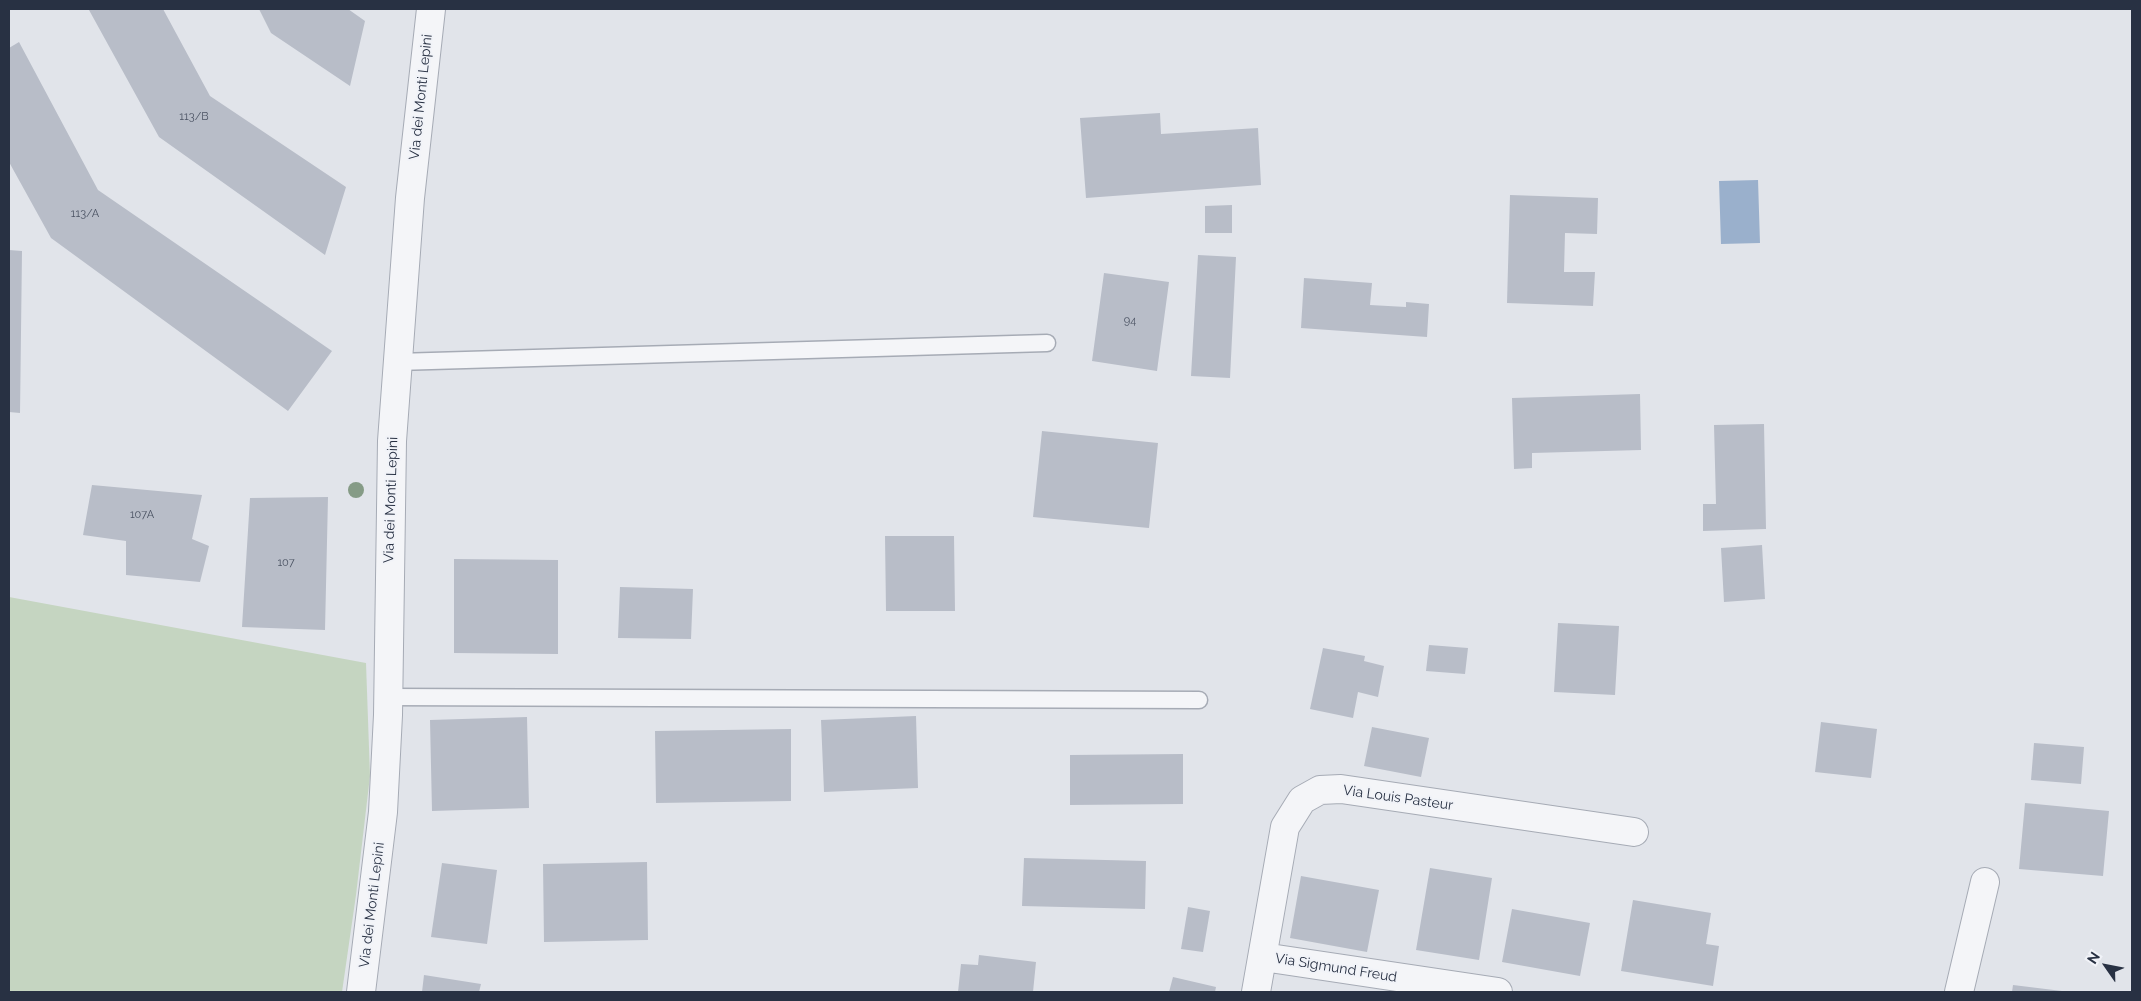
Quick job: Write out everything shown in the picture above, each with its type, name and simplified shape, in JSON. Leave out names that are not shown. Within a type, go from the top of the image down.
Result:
[{"type":"street","name":"Via dei Monti Lepini","points":[[361,992],[383,812],[390,490],[397,362],[411,190],[431,9]]},
{"type":"street","name":"Via Louis Pasteur","points":[[1256,992],[1285,827],[1302,800],[1320,790],[1341,789],[1634,832]]},
{"type":"street","points":[[1959,992],[1985,882]]},
{"type":"street","name":"Via Sigmund Freud","points":[[1263,957],[1498,992]]},
{"type":"lane","points":[[397,362],[1046,343]]},
{"type":"lane","points":[[387,697],[1199,700]]},
{"type":"green space","points":[[9,597],[366,663],[370,776],[342,992],[9,992]]},
{"type":"water","points":[[1758,180],[1760,243],[1721,244],[1719,181]]},
{"type":"building","points":[[163,9],[210,96],[346,187],[325,255],[159,137],[89,10]]},
{"type":"building","points":[[259,9],[348,9],[365,21],[350,86],[271,33]]},
{"type":"building","points":[[19,42],[98,190],[332,351],[288,411],[51,238],[9,162],[9,48]]},
{"type":"building","points":[[1160,113],[1161,134],[1258,128],[1261,185],[1086,198],[1080,118]]},
{"type":"building","points":[[1510,195],[1598,198],[1597,234],[1565,233],[1564,272],[1595,272],[1593,306],[1507,303]]},
{"type":"building","points":[[1232,205],[1232,233],[1205,233],[1205,206]]},
{"type":"building","points":[[9,250],[22,251],[20,413],[9,412]]},
{"type":"building","points":[[1198,255],[1236,257],[1230,378],[1191,376]]},
{"type":"building","points":[[1104,273],[1169,282],[1157,371],[1092,361]]},
{"type":"building","points":[[1304,278],[1372,283],[1370,305],[1406,307],[1406,302],[1429,304],[1427,337],[1301,328]]},
{"type":"building","points":[[1640,394],[1641,450],[1532,453],[1532,468],[1514,469],[1512,398]]},
{"type":"building","points":[[1764,424],[1766,529],[1703,531],[1703,504],[1716,504],[1714,425]]},
{"type":"building","points":[[1042,431],[1158,443],[1149,528],[1033,517]]},
{"type":"building","points":[[92,485],[202,495],[192,539],[209,546],[200,582],[126,575],[126,541],[83,535]]},
{"type":"building","points":[[328,497],[325,630],[242,627],[250,498]]},
{"type":"building","points":[[885,536],[954,536],[955,611],[886,611]]},
{"type":"building","points":[[1762,545],[1765,599],[1724,602],[1721,548]]},
{"type":"building","points":[[454,559],[558,560],[558,654],[454,653]]},
{"type":"building","points":[[620,587],[693,589],[691,639],[618,638]]},
{"type":"building","points":[[1558,623],[1619,626],[1615,695],[1554,692]]},
{"type":"building","points":[[1429,645],[1468,648],[1465,674],[1426,671]]},
{"type":"building","points":[[1323,648],[1365,656],[1364,661],[1384,666],[1378,697],[1358,692],[1353,718],[1310,709]]},
{"type":"building","points":[[916,716],[918,788],[824,792],[821,720]]},
{"type":"building","points":[[527,717],[529,808],[432,811],[430,720]]},
{"type":"building","points":[[1821,722],[1877,729],[1871,778],[1815,772]]},
{"type":"building","points":[[1372,727],[1429,738],[1421,777],[1364,766]]},
{"type":"building","points":[[791,729],[791,801],[656,803],[655,731]]},
{"type":"building","points":[[2034,743],[2084,747],[2081,784],[2031,780]]},
{"type":"building","points":[[1183,754],[1183,804],[1070,805],[1070,755]]},
{"type":"building","points":[[2025,803],[2109,811],[2103,876],[2019,869]]},
{"type":"building","points":[[1024,858],[1146,861],[1145,909],[1022,906]]},
{"type":"building","points":[[647,862],[648,940],[544,942],[543,864]]},
{"type":"building","points":[[442,863],[497,870],[487,944],[431,937]]},
{"type":"building","points":[[1430,868],[1492,878],[1479,960],[1416,950]]},
{"type":"building","points":[[1301,876],[1379,890],[1367,952],[1290,938]]},
{"type":"building","points":[[1633,900],[1711,913],[1706,944],[1719,946],[1713,986],[1621,971]]},
{"type":"building","points":[[1188,907],[1210,911],[1203,952],[1181,949]]},
{"type":"building","points":[[1512,909],[1590,923],[1580,976],[1502,962]]},
{"type":"building","points":[[979,955],[1036,962],[1033,992],[958,992],[961,964],[978,965]]},
{"type":"building","points":[[424,975],[481,984],[479,992],[422,992]]},
{"type":"building","points":[[1173,977],[1216,987],[1215,992],[1169,992]]},
{"type":"building","points":[[2013,985],[2062,991],[2062,992],[2012,992]]}]
